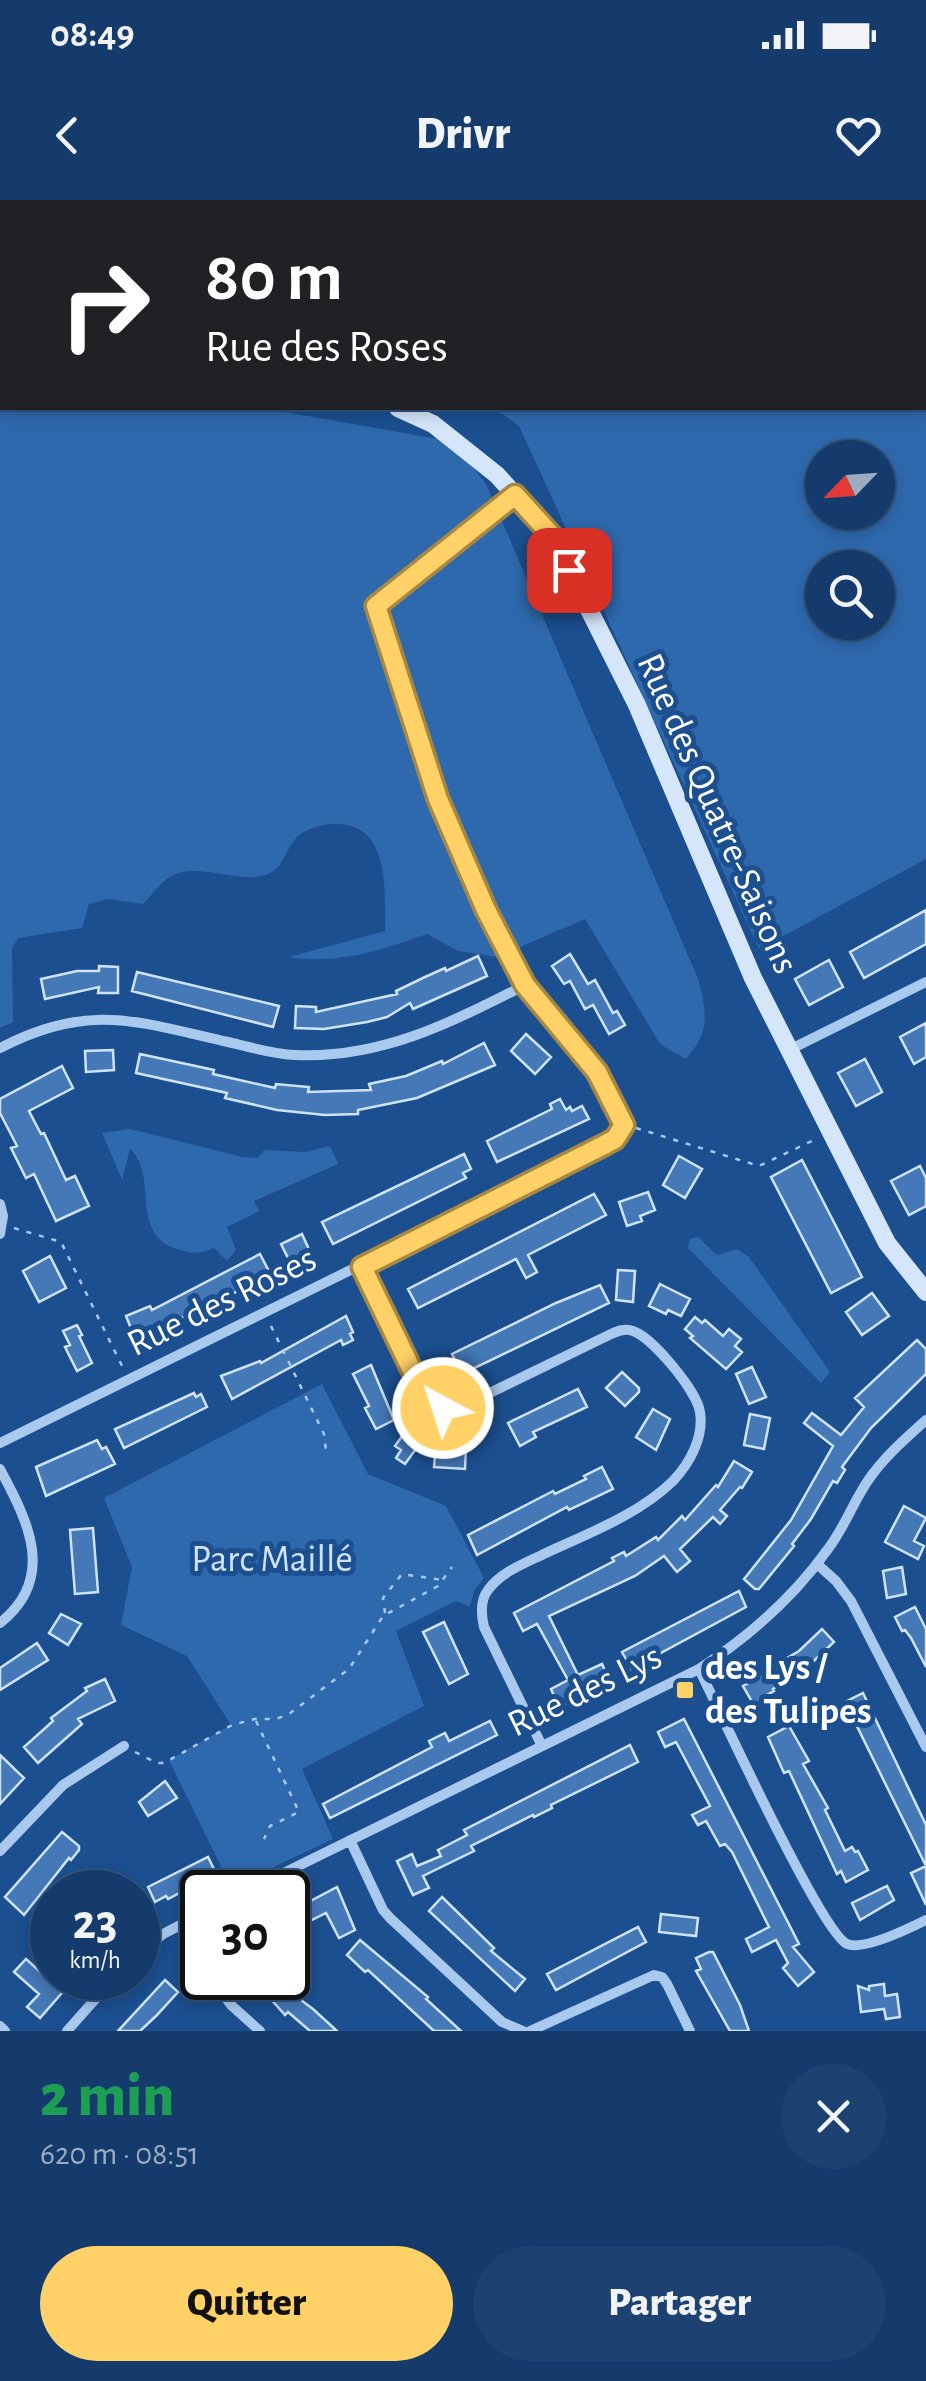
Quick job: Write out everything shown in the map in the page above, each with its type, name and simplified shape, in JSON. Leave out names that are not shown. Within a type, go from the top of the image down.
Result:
[{"type":"street","name":"Rue des Quatre-Saisons","points":[[402,410],[433,424],[497,476],[552,536],[637,706],[753,978],[888,1243],[926,1292]]},
{"type":"street","points":[[515,495],[376,606],[438,799],[486,910],[525,985],[590,1061],[624,1125]]},
{"type":"street","points":[[790,1050],[926,982]]},
{"type":"street","points":[[0,1048],[45,1027],[108,1018],[282,1054],[372,1049],[416,1037],[525,985]]},
{"type":"street","name":"Rue des Roses","points":[[0,1443],[604,1145],[615,1139],[624,1125]]},
{"type":"street","points":[[0,1204],[1,1230]]},
{"type":"street","points":[[362,1267],[423,1393],[443,1408],[462,1406],[627,1329],[637,1332],[678,1372],[696,1398],[700,1409],[699,1438],[686,1466],[672,1481],[638,1508],[507,1572],[485,1593],[484,1626],[542,1746]]},
{"type":"street","name":"Rue des Lys","points":[[290,1870],[698,1669],[749,1635],[817,1564],[875,1470],[926,1420]]},
{"type":"street","points":[[0,1470],[28,1526],[33,1549],[29,1586],[14,1612],[0,1623]]},
{"type":"street","points":[[817,1564],[851,1601],[926,1747]]},
{"type":"street","points":[[698,1669],[835,1935],[854,1946],[926,1920]]},
{"type":"street","points":[[0,1851],[64,1785],[124,1746]]},
{"type":"street","points":[[350,1840],[383,1910],[502,2022],[526,2031],[654,1975],[662,1977],[690,2031]]},
{"type":"street","points":[[67,2031],[94,2000]]},
{"type":"street","points":[[228,2000],[260,2031]]},
{"type":"path","points":[[624,1125],[759,1166],[830,1132]]},
{"type":"path","points":[[1,1230],[61,1242],[129,1381]]},
{"type":"path","points":[[266,1315],[324,1434],[326,1451]]},
{"type":"path","points":[[124,1746],[157,1764],[164,1763],[232,1725],[282,1718],[342,1676],[386,1614],[428,1592],[452,1567]]},
{"type":"path","points":[[386,1614],[383,1598],[402,1574],[442,1580]]},
{"type":"path","points":[[255,1719],[299,1812],[270,1826],[264,1839]]},
{"type":"green space","points":[[273,410],[444,440],[467,459],[486,484],[699,981],[704,1004],[703,1031],[686,1059],[660,1044],[585,919],[497,957],[458,951],[427,934],[342,957],[289,957],[385,931],[384,879],[375,846],[366,834],[352,826],[333,824],[300,834],[279,865],[262,876],[182,872],[167,879],[143,904],[108,899],[89,904],[82,928],[18,938],[12,948],[13,1022],[0,1028],[0,412]]},
{"type":"green space","points":[[485,410],[926,410],[926,859],[759,949],[519,426],[501,413]]},
{"type":"green space","points":[[130,1129],[242,1157],[258,1158],[264,1150],[306,1152],[330,1146],[338,1164],[254,1201],[259,1211],[227,1227],[236,1250],[227,1261],[214,1248],[196,1253],[177,1249],[162,1242],[153,1231],[138,1160],[130,1149],[122,1180],[102,1133]]},
{"type":"green space","points":[[698,1237],[717,1255],[737,1249],[749,1257],[830,1372],[821,1383],[688,1248],[690,1239]]},
{"type":"green space","name":"Parc Maillé","points":[[322,1384],[368,1474],[446,1506],[484,1578],[474,1591],[470,1607],[456,1601],[396,1631],[424,1706],[302,1769],[333,1839],[267,1870],[223,1870],[169,1760],[231,1725],[187,1656],[121,1625],[132,1567],[104,1498]]},
{"type":"building","points":[[926,910],[926,944],[864,978],[850,952]]},
{"type":"building","points":[[570,954],[588,984],[595,980],[613,1013],[617,1011],[625,1025],[609,1034],[593,1005],[585,1009],[570,981],[564,984],[552,966]]},
{"type":"building","points":[[478,956],[487,976],[413,1009],[410,1003],[387,1017],[367,1022],[324,1029],[295,1028],[296,1006],[316,1007],[316,1012],[397,994],[396,991],[425,977]]},
{"type":"building","points":[[829,960],[843,987],[809,1005],[795,979]]},
{"type":"building","points":[[99,966],[118,967],[118,993],[98,993],[99,987],[45,999],[41,979],[77,971],[99,971]]},
{"type":"building","points":[[137,972],[279,1006],[273,1027],[132,991]]},
{"type":"building","points":[[926,1023],[926,1057],[914,1064],[900,1037]]},
{"type":"building","points":[[526,1034],[551,1057],[535,1074],[511,1051]]},
{"type":"building","points":[[484,1043],[495,1065],[417,1098],[358,1110],[358,1114],[277,1110],[225,1098],[227,1093],[136,1073],[140,1054],[275,1088],[276,1084],[309,1087],[308,1092],[371,1090],[369,1084],[406,1076],[442,1061],[443,1064]]},
{"type":"building","points":[[113,1050],[114,1070],[86,1072],[85,1051]]},
{"type":"building","points":[[865,1059],[882,1092],[856,1106],[838,1073]]},
{"type":"building","points":[[62,1066],[73,1088],[29,1111],[66,1180],[75,1176],[89,1206],[56,1221],[34,1174],[26,1178],[11,1148],[17,1146],[0,1113],[0,1099]]},
{"type":"building","points":[[560,1099],[566,1110],[582,1106],[589,1119],[497,1162],[487,1141],[552,1109],[550,1104]]},
{"type":"building","points":[[464,1154],[471,1169],[463,1173],[466,1178],[333,1244],[322,1222]]},
{"type":"building","points":[[679,1156],[702,1169],[685,1198],[663,1185]]},
{"type":"building","points":[[802,1160],[862,1277],[831,1293],[771,1177]]},
{"type":"building","points":[[920,1166],[926,1178],[926,1206],[909,1215],[891,1181]]},
{"type":"building","points":[[648,1192],[655,1210],[640,1216],[642,1221],[627,1226],[619,1202]]},
{"type":"building","points":[[594,1194],[606,1215],[528,1255],[537,1272],[526,1278],[516,1259],[418,1308],[408,1289]]},
{"type":"building","points":[[302,1234],[312,1256],[292,1266],[281,1244]]},
{"type":"building","points":[[260,1254],[272,1277],[209,1306],[208,1302],[136,1341],[126,1316],[150,1306],[152,1310]]},
{"type":"building","points":[[50,1256],[66,1288],[39,1302],[23,1271]]},
{"type":"building","points":[[618,1270],[635,1271],[633,1302],[616,1300]]},
{"type":"building","points":[[660,1284],[690,1299],[681,1316],[649,1306]]},
{"type":"building","points":[[600,1285],[609,1303],[462,1374],[452,1354]]},
{"type":"building","points":[[872,1293],[889,1316],[862,1335],[846,1312]]},
{"type":"building","points":[[346,1316],[353,1340],[343,1345],[341,1340],[232,1399],[221,1376],[261,1363]]},
{"type":"building","points":[[695,1317],[702,1323],[705,1320],[723,1336],[729,1329],[741,1339],[735,1346],[742,1352],[726,1369],[690,1338],[693,1336],[685,1329]]},
{"type":"building","points":[[77,1325],[92,1363],[77,1371],[65,1347],[70,1345],[63,1331]]},
{"type":"building","points":[[917,1340],[926,1349],[926,1374],[871,1428],[794,1546],[755,1589],[744,1579],[791,1520],[833,1446],[804,1423],[812,1413],[841,1435],[864,1407],[855,1398]]},
{"type":"building","points":[[371,1365],[394,1420],[376,1429],[353,1374]]},
{"type":"building","points":[[752,1367],[766,1397],[749,1404],[736,1374]]},
{"type":"building","points":[[622,1372],[639,1388],[625,1406],[606,1388]]},
{"type":"building","points":[[578,1389],[587,1407],[533,1432],[536,1437],[520,1446],[508,1423]]},
{"type":"building","points":[[194,1393],[196,1397],[201,1394],[207,1407],[124,1448],[115,1429]]},
{"type":"building","points":[[653,1409],[670,1419],[656,1450],[636,1437]]},
{"type":"building","points":[[750,1414],[770,1418],[764,1449],[744,1445]]},
{"type":"building","points":[[408,1428],[423,1439],[405,1464],[396,1458],[401,1450],[395,1446]]},
{"type":"building","points":[[97,1440],[115,1464],[46,1496],[36,1467]]},
{"type":"building","points":[[436,1443],[466,1446],[465,1469],[434,1467]]},
{"type":"building","points":[[734,1461],[752,1472],[720,1510],[727,1516],[720,1524],[713,1517],[680,1549],[690,1561],[677,1572],[664,1556],[635,1576],[549,1616],[578,1675],[602,1664],[610,1682],[559,1707],[551,1689],[568,1680],[537,1624],[523,1631],[514,1613],[614,1561],[612,1558],[624,1552],[626,1556],[656,1537],[658,1540],[718,1487]]},
{"type":"building","points":[[602,1467],[613,1489],[569,1510],[567,1507],[477,1555],[468,1535],[553,1491],[555,1494],[586,1479],[584,1476]]},
{"type":"building","points":[[904,1506],[926,1518],[914,1541],[924,1546],[918,1559],[885,1542]]},
{"type":"building","points":[[93,1528],[98,1592],[75,1594],[70,1530]]},
{"type":"building","points":[[902,1567],[906,1594],[887,1598],[883,1571]]},
{"type":"building","points":[[739,1591],[746,1607],[631,1669],[622,1652]]},
{"type":"building","points":[[915,1607],[926,1629],[926,1667],[895,1617]]},
{"type":"building","points":[[61,1614],[81,1624],[68,1645],[49,1633]]},
{"type":"building","points":[[444,1622],[468,1674],[449,1684],[423,1632]]},
{"type":"building","points":[[822,1629],[834,1642],[755,1707],[743,1686],[776,1668]]},
{"type":"building","points":[[37,1643],[48,1660],[0,1690],[0,1668]]},
{"type":"building","points":[[105,1679],[115,1701],[78,1719],[82,1724],[38,1763],[24,1747],[53,1721],[51,1718],[87,1691],[85,1688]]},
{"type":"building","points":[[863,1693],[926,1825],[926,1866],[845,1702]]},
{"type":"building","points":[[684,1719],[799,1944],[793,1947],[814,1972],[798,1986],[783,1968],[788,1963],[776,1940],[752,1952],[746,1939],[769,1927],[732,1852],[725,1844],[720,1846],[706,1821],[698,1825],[692,1815],[710,1806],[676,1742],[665,1747],[658,1732]]},
{"type":"building","points":[[490,1721],[497,1735],[330,1818],[323,1804],[432,1747],[429,1741],[445,1733],[449,1741]]},
{"type":"building","points":[[789,1726],[809,1761],[803,1764],[828,1808],[825,1810],[845,1851],[852,1847],[858,1851],[868,1870],[846,1882],[841,1871],[837,1874],[789,1771],[784,1773],[768,1737]]},
{"type":"building","points":[[630,1745],[638,1762],[471,1846],[474,1851],[423,1876],[429,1888],[413,1895],[397,1861],[412,1854],[417,1866],[441,1856],[438,1850],[467,1835],[464,1830]]},
{"type":"building","points":[[0,1755],[24,1778],[0,1804]]},
{"type":"building","points":[[165,1781],[177,1798],[148,1816],[139,1802]]},
{"type":"building","points":[[62,1832],[79,1846],[60,1870],[30,1870],[30,1907],[24,1915],[5,1897]]},
{"type":"building","points":[[208,1857],[214,1870],[182,1870]]},
{"type":"building","points":[[926,1866],[926,1905],[911,1873]]},
{"type":"building","points":[[180,1871],[180,1892],[160,1899],[160,1881]]},
{"type":"building","points":[[887,1886],[894,1900],[860,1920],[852,1903]]},
{"type":"building","points":[[337,1887],[355,1930],[339,1938],[326,1913],[310,1921],[310,1901]]},
{"type":"building","points":[[442,1897],[494,1948],[491,1951],[525,1979],[515,1991],[429,1911]]},
{"type":"building","points":[[661,1914],[698,1918],[696,1936],[659,1932]]},
{"type":"building","points":[[638,1927],[646,1942],[556,1990],[547,1974]]},
{"type":"building","points":[[360,1940],[428,1997],[461,2031],[434,2031],[368,1970],[365,1972],[347,1955]]},
{"type":"building","points":[[713,1952],[740,2005],[749,2031],[730,2031],[696,1971],[701,1969],[696,1958]]},
{"type":"building","points":[[26,1959],[30,1963],[30,1986],[14,1972]]},
{"type":"building","points":[[165,1980],[178,1992],[140,2031],[118,2031],[147,2000],[160,2000],[160,1985]]},
{"type":"building","points":[[884,1984],[885,1996],[897,1994],[900,2017],[886,2019],[884,2009],[861,2012],[858,1986],[869,1990],[869,1986]]},
{"type":"building","points":[[33,2000],[56,2000],[40,2018],[27,2007]]},
{"type":"building","points":[[272,2000],[301,2000],[337,2031],[310,2031],[288,2012],[285,2015]]},
{"type":"place","name":"des Lys / des Tulipes","points":[[685,1690]]},
{"type":"route","points":[[443,1408],[423,1393],[362,1267],[604,1145],[615,1139],[624,1125],[597,1072],[525,985],[486,910],[438,799],[376,606],[515,495],[552,536],[569,570]]}]
